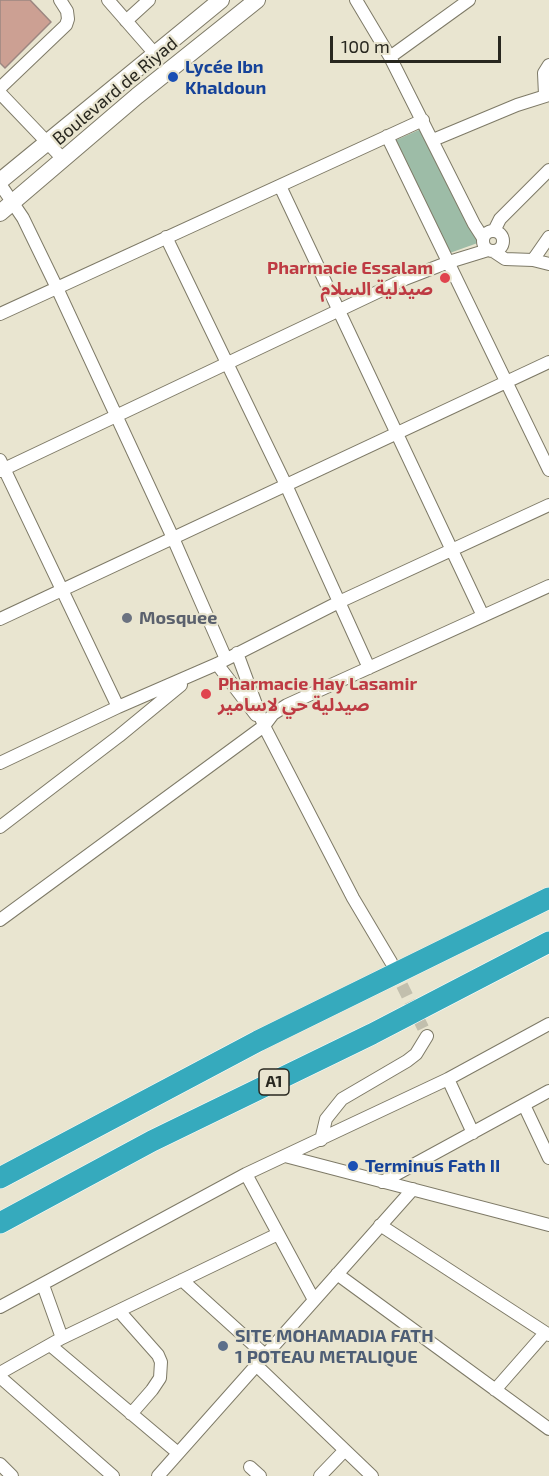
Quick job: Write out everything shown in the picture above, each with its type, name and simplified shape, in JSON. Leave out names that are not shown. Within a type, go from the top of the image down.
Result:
[{"type":"highway","name":"A1","points":[[0,1178],[248,1046],[549,898]]},
{"type":"highway","name":"A1","points":[[0,1223],[152,1141],[372,1034],[549,942]]},
{"type":"main road","name":"Boulevard de Riyad","points":[[0,182],[221,0]]},
{"type":"main road","name":"Boulevard de Riyad","points":[[0,213],[146,89],[257,0]]},
{"type":"street","points":[[0,88],[66,25],[67,11],[60,0]]},
{"type":"street","points":[[108,0],[156,55]]},
{"type":"street","points":[[126,21],[149,0]]},
{"type":"street","points":[[356,0],[390,57],[464,200],[489,240],[505,258],[549,264]]},
{"type":"street","points":[[390,57],[469,0]]},
{"type":"street","points":[[433,140],[547,95],[544,73],[549,65]]},
{"type":"street","points":[[0,93],[64,160]]},
{"type":"street","points":[[0,315],[423,120]]},
{"type":"street","points":[[387,136],[456,260],[506,382],[549,470]]},
{"type":"street","points":[[489,240],[500,219],[549,170]]},
{"type":"street","points":[[0,182],[13,202],[57,288],[227,659],[353,898],[391,962]]},
{"type":"street","points":[[280,186],[483,616]]},
{"type":"street","points":[[118,707],[1,467],[117,416],[405,279],[456,260],[489,240],[502,236],[504,242],[530,260]]},
{"type":"street","points":[[166,237],[286,485],[369,668]]},
{"type":"street","points":[[530,260],[549,237]]},
{"type":"street","points":[[0,619],[549,362]]},
{"type":"street","points":[[1,759],[191,676],[339,602],[549,505]]},
{"type":"street","points":[[0,920],[264,726],[273,714],[287,705],[549,586]]},
{"type":"street","points":[[227,659],[264,726]]},
{"type":"street","points":[[0,827],[119,736],[191,676]]},
{"type":"street","points":[[0,1307],[246,1174],[448,1078],[549,1024]]},
{"type":"street","points":[[321,1140],[326,1119],[342,1099],[407,1061],[420,1048],[427,1036]]},
{"type":"street","points":[[448,1078],[473,1133]]},
{"type":"street","points":[[382,1182],[549,1091]]},
{"type":"street","points":[[524,1105],[549,1158]]},
{"type":"street","points":[[285,1156],[549,1225]]},
{"type":"street","points":[[246,1174],[314,1300]]},
{"type":"street","points":[[160,1475],[413,1189]]},
{"type":"street","points":[[380,1225],[547,1334],[495,1390]]},
{"type":"street","points":[[113,1476],[0,1375],[62,1338],[278,1234]]},
{"type":"street","points":[[337,1274],[549,1429]]},
{"type":"street","points":[[182,1280],[265,1355]]},
{"type":"street","points":[[43,1285],[62,1338]]},
{"type":"street","points":[[119,1311],[159,1355],[161,1362],[160,1378],[131,1414]]},
{"type":"street","points":[[50,1345],[178,1453]]},
{"type":"street","points":[[256,1365],[372,1476]]},
{"type":"street","points":[[320,1476],[344,1451]]},
{"type":"street","points":[[0,1464],[12,1476]]},
{"type":"street","points":[[250,1467],[260,1476]]},
{"type":"green space","points":[[421,129],[486,240],[447,254],[394,141]]},
{"type":"building","points":[[0,0],[30,0],[51,22],[5,68],[0,63]]},
{"type":"tunnel","points":[[394,969],[427,1036]]},
{"type":"place","name":"Lycée Ibn Khaldoun","points":[[173,77]]},
{"type":"place","name":"Pharmacie Essalam صيدلية السلام","points":[[445,278]]},
{"type":"place","name":"Mosquee","points":[[127,618]]},
{"type":"place","name":"Pharmacie Hay Lasamir صيدلية حي لاسامير","points":[[206,694]]},
{"type":"place","name":"Terminus Fath II","points":[[353,1166]]},
{"type":"place","name":"SITE MOHAMADIA FATH 1 POTEAU METALIQUE","points":[[223,1346]]}]
